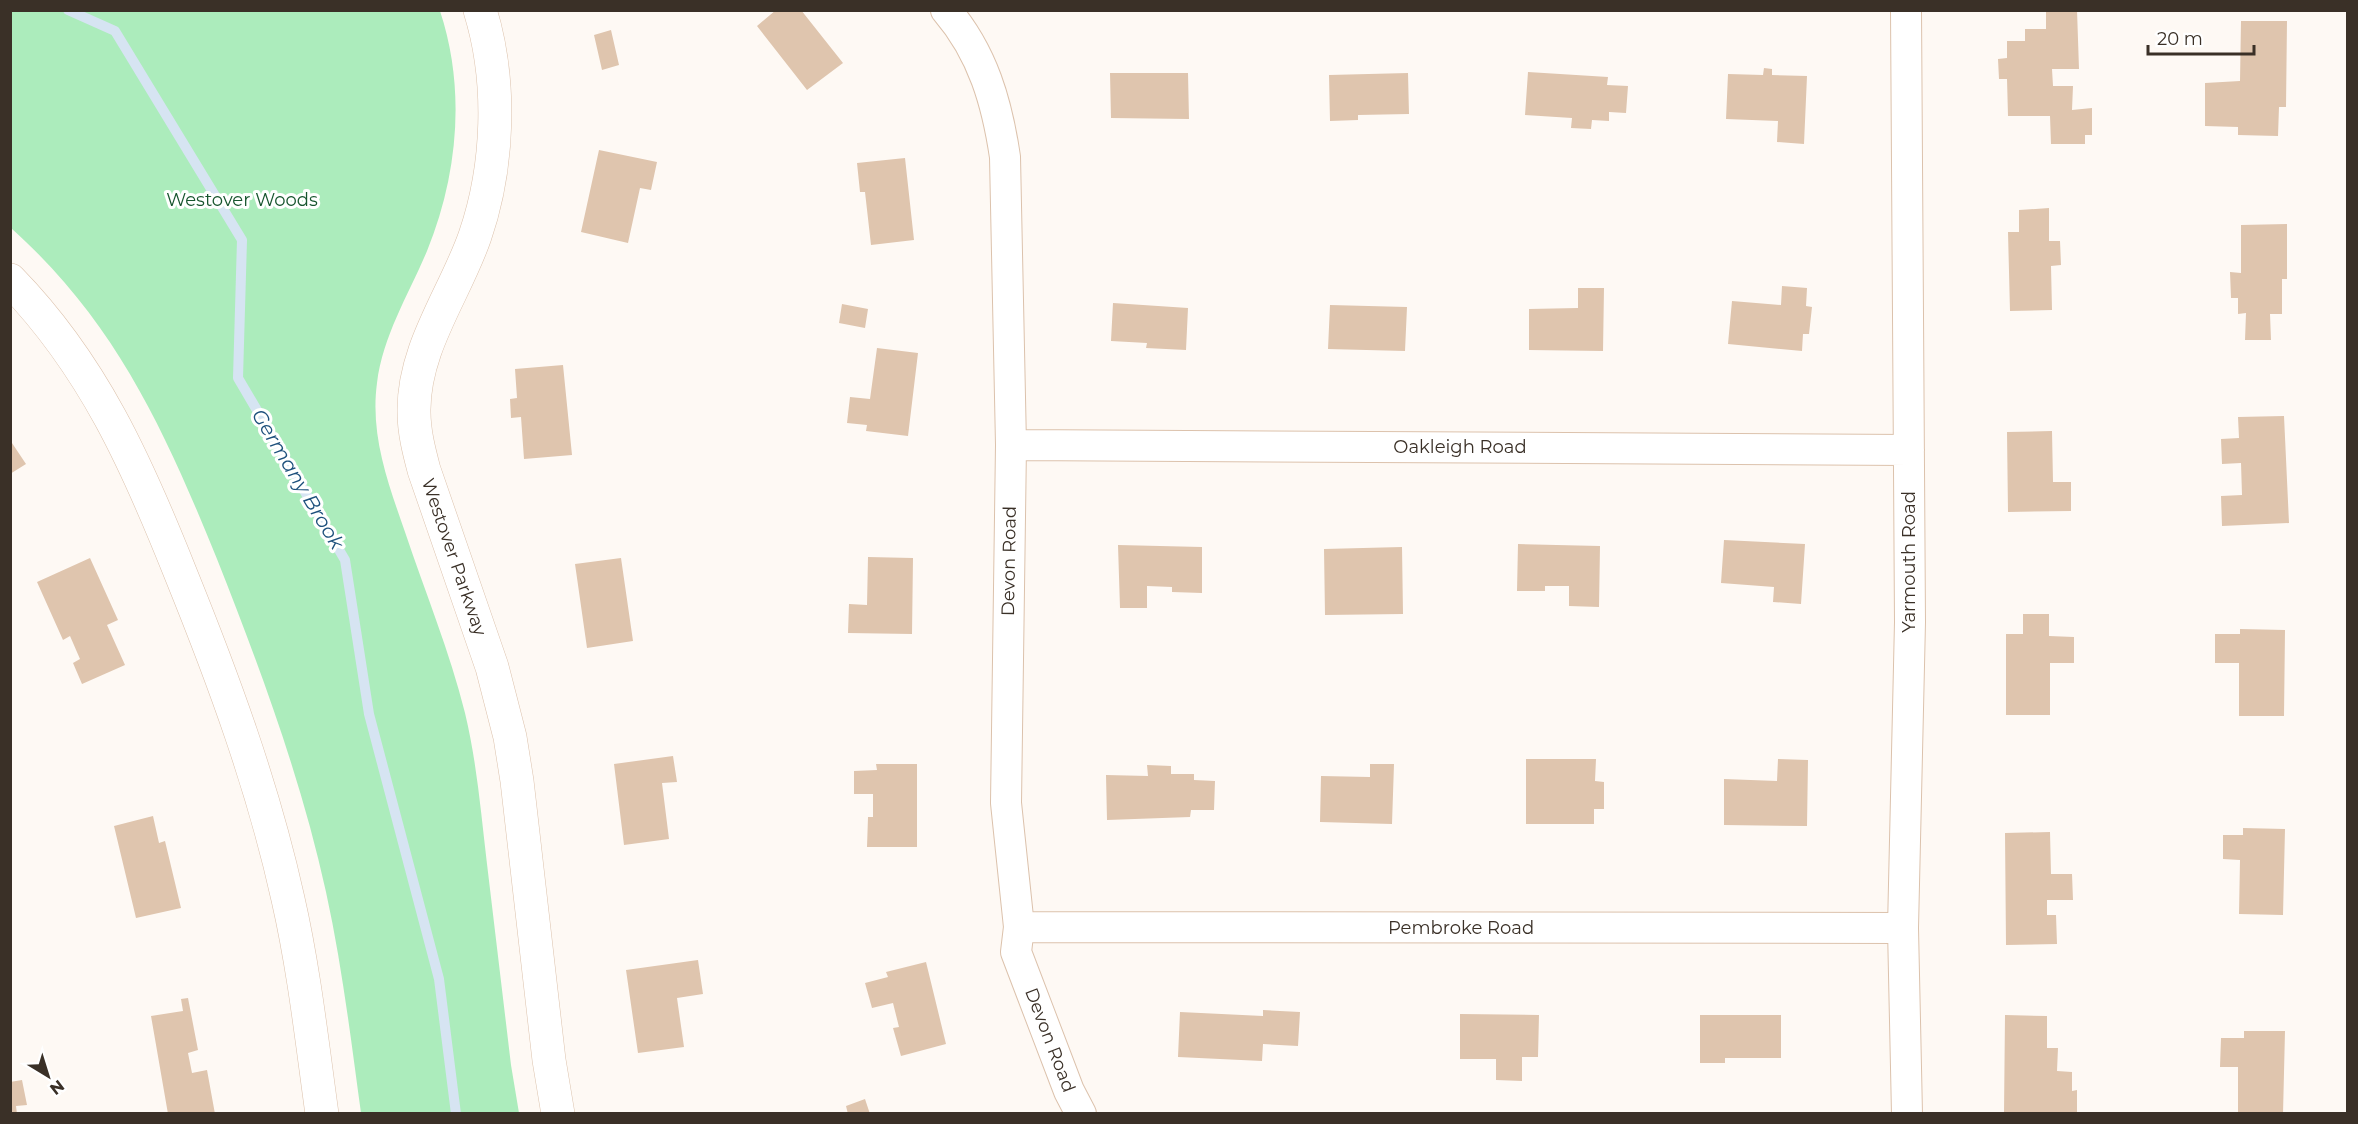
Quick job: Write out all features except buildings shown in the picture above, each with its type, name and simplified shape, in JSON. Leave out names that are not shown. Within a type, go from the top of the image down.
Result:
[{"type":"street","name":"Westover Parkway","points":[[480,10],[492,62],[494,97],[490,166],[475,235],[431,333],[421,363],[415,388],[414,412],[424,470],[492,667],[510,737],[549,1060],[558,1113]]},
{"type":"street","name":"Yarmouth Road","points":[[1906,10],[1910,622],[1903,928],[1907,1113]]},
{"type":"street","name":"Devon Road","points":[[959,14],[987,78],[1000,119],[1005,157],[1011,445],[1006,803],[1019,927],[1016,952],[1069,1091],[1081,1113]]},
{"type":"street","points":[[10,280],[35,306],[63,341],[112,419],[147,490],[207,638],[242,736],[288,899],[300,963],[322,1113]]},
{"type":"street","name":"Oakleigh Road","points":[[1011,445],[1909,450]]},
{"type":"street","name":"Pembroke Road","points":[[1019,927],[1903,928]]},
{"type":"green space","name":"Westover Woods","points":[[11,10],[440,11],[453,71],[455,132],[452,162],[438,222],[391,331],[380,365],[375,402],[376,421],[387,477],[452,667],[473,751],[511,1065],[519,1113],[361,1113],[337,947],[316,849],[292,765],[249,641],[217,559],[178,466],[157,423],[109,340],[48,264],[11,228]]},
{"type":"waterway","name":"Germany Brook","points":[[68,10],[115,31],[242,240],[238,378],[345,560],[369,714],[439,979],[456,1114]]}]
